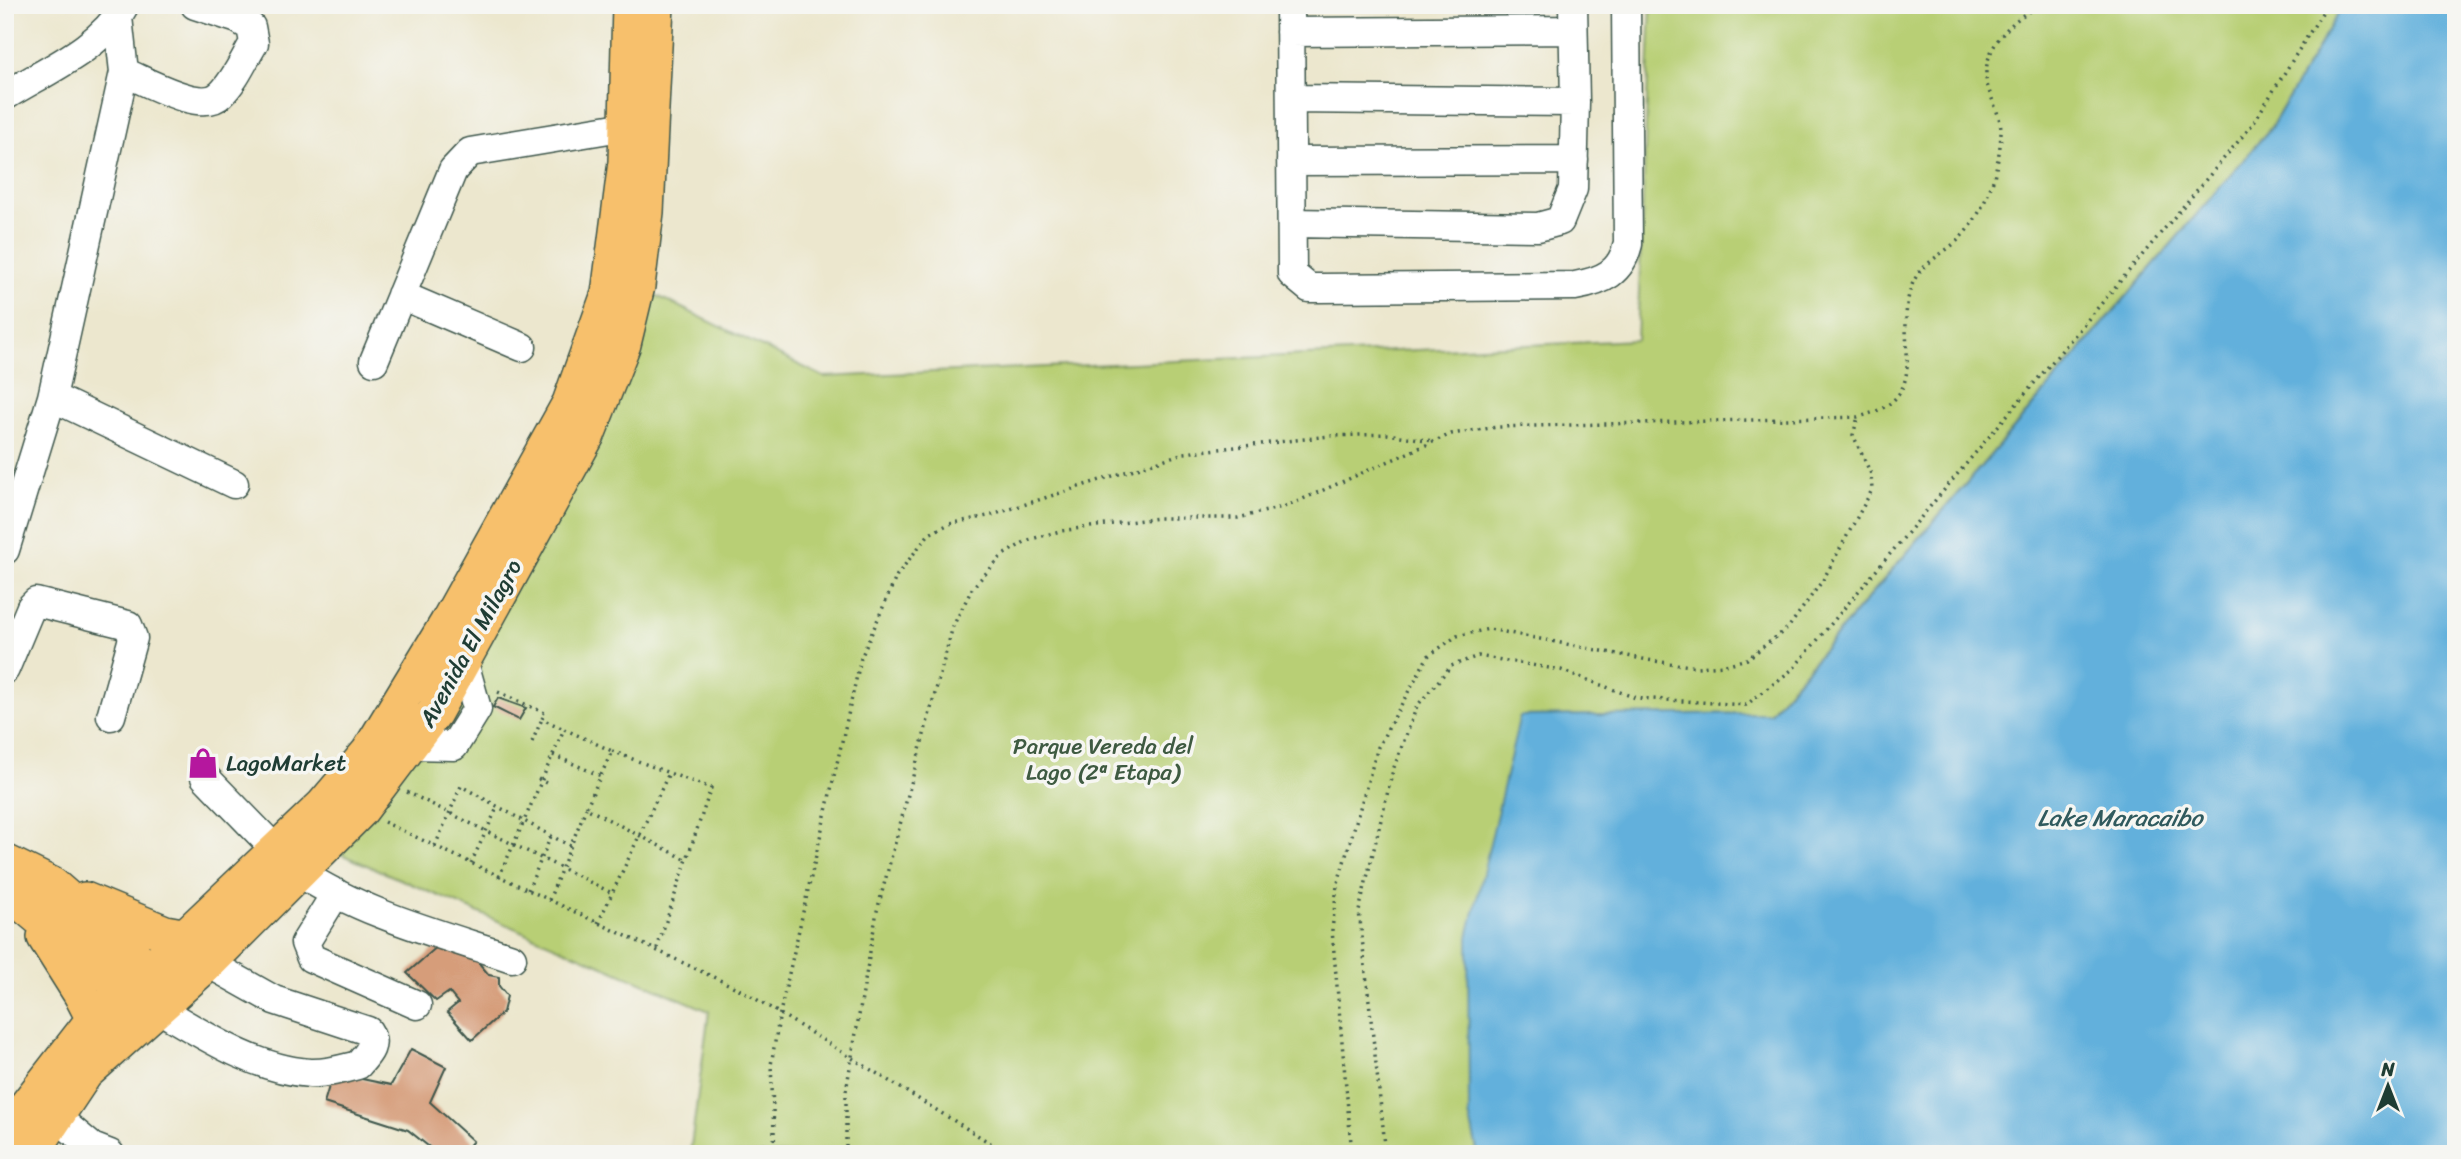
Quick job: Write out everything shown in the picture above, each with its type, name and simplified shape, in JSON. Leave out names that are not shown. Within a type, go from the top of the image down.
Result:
[{"type":"main road","name":"Avenida El Milagro","points":[[288,861],[323,806],[369,752],[447,624],[570,403],[609,294],[626,162],[629,5]]},
{"type":"main road","name":"Avenida El Milagro","points":[[28,1109],[85,1073],[152,990],[288,861],[360,811],[466,668],[587,435],[624,344],[637,286],[646,212],[656,5]]},
{"type":"main road","points":[[5,862],[197,950]]},
{"type":"main road","points":[[52,885],[152,990]]},
{"type":"main road","points":[[15,900],[152,990]]},
{"type":"main road","points":[[15,900],[67,970],[94,1019]]},
{"type":"main road","name":"Avenida El Milagro","points":[[5,1148],[28,1109],[94,1019],[152,990]]},
{"type":"main road","name":"Avenida El Milagro","points":[[28,1109],[31,1154]]},
{"type":"street","points":[[124,72],[196,102],[211,101],[221,95],[254,43],[251,27],[238,19],[195,5]]},
{"type":"street","points":[[1292,223],[1538,227],[1560,221],[1573,189],[1573,18],[1290,19],[1292,274],[1309,288],[1575,286],[1600,282],[1624,260],[1628,244],[1626,5]]},
{"type":"street","points":[[7,541],[52,397],[124,72],[121,11]]},
{"type":"street","points":[[5,96],[93,42],[121,11]]},
{"type":"street","points":[[1291,99],[1575,102]]},
{"type":"street","points":[[374,361],[453,170],[470,152],[627,126]]},
{"type":"street","points":[[1292,161],[1574,160]]},
{"type":"street","points":[[401,295],[522,347]]},
{"type":"street","points":[[52,397],[234,484]]},
{"type":"street","points":[[5,669],[31,607],[36,602],[128,625],[133,638],[111,716]]},
{"type":"street","points":[[205,777],[288,861],[336,893],[398,920],[512,958]]},
{"type":"street","points":[[336,893],[305,943],[311,958],[417,1005]]},
{"type":"street","points":[[152,990],[199,1032],[270,1065],[310,1073],[358,1065],[372,1047],[373,1039],[368,1031],[274,1000],[197,950]]},
{"type":"street","points":[[28,1109],[97,1151]]},
{"type":"path","points":[[846,1154],[846,1091],[877,911],[953,626],[973,587],[1003,555],[1028,540],[1060,531],[1158,518],[1238,518],[1287,506],[1451,434],[1497,427],[1858,416],[1882,411],[1900,395],[1906,378],[1906,308],[1913,283],[1933,258],[1957,241],[1980,214],[1993,178],[2000,150],[2001,127],[1986,77],[1991,53],[2002,33],[2041,5]]},
{"type":"path","points":[[1386,1154],[1359,911],[1393,770],[1417,706],[1451,666],[1478,656],[1561,670],[1636,698],[1746,705],[1793,669],[2252,125],[2326,5]]},
{"type":"path","points":[[1352,1154],[1332,930],[1337,886],[1378,747],[1428,656],[1457,636],[1489,629],[1697,667],[1725,665],[1747,659],[1788,628],[1823,580],[1872,490],[1871,474],[1853,435],[1858,416]]},
{"type":"path","points":[[775,1154],[771,1065],[780,1013],[861,658],[897,575],[929,534],[949,524],[992,515],[1184,453],[1330,436],[1387,434],[1435,441]]},
{"type":"path","points":[[466,668],[545,713],[532,742]]},
{"type":"path","points":[[542,719],[612,751],[711,789],[656,950]]},
{"type":"path","points":[[499,877],[564,729]]},
{"type":"path","points":[[550,900],[586,808],[612,751]]},
{"type":"path","points":[[553,755],[601,776]]},
{"type":"path","points":[[598,923],[669,773]]},
{"type":"path","points":[[384,779],[448,814],[612,894]]},
{"type":"path","points":[[435,846],[461,786],[572,847]]},
{"type":"path","points":[[471,863],[498,806]]},
{"type":"path","points":[[586,808],[687,860]]},
{"type":"path","points":[[360,811],[743,991],[852,1055],[1008,1154]]},
{"type":"path","points":[[528,890],[551,836]]},
{"type":"green space","name":"Parque Vereda del Lago (2ª Etapa)","points":[[1651,5],[2343,5],[2271,127],[1769,713],[1520,716],[1469,1114],[1478,1154],[690,1154],[709,1011],[336,852],[444,715],[637,286],[824,377],[1637,340]]},
{"type":"water","name":"Lake Maracaibo","points":[[2343,5],[2456,5],[2456,1154],[1478,1154],[1469,1114],[1468,937],[1520,716],[1770,713],[2271,128]]},
{"type":"building","points":[[498,698],[526,708],[519,720],[493,707]]},
{"type":"building","points":[[439,945],[477,952],[478,962],[489,975],[499,977],[499,986],[507,996],[503,1012],[472,1040],[447,1012],[458,1003],[449,992],[436,1001],[407,973]]},
{"type":"building","points":[[411,1049],[446,1067],[430,1102],[473,1141],[462,1154],[438,1154],[408,1130],[324,1103],[333,1073],[391,1085]]},
{"type":"place","name":"LagoMarket","points":[[203,763]]}]
